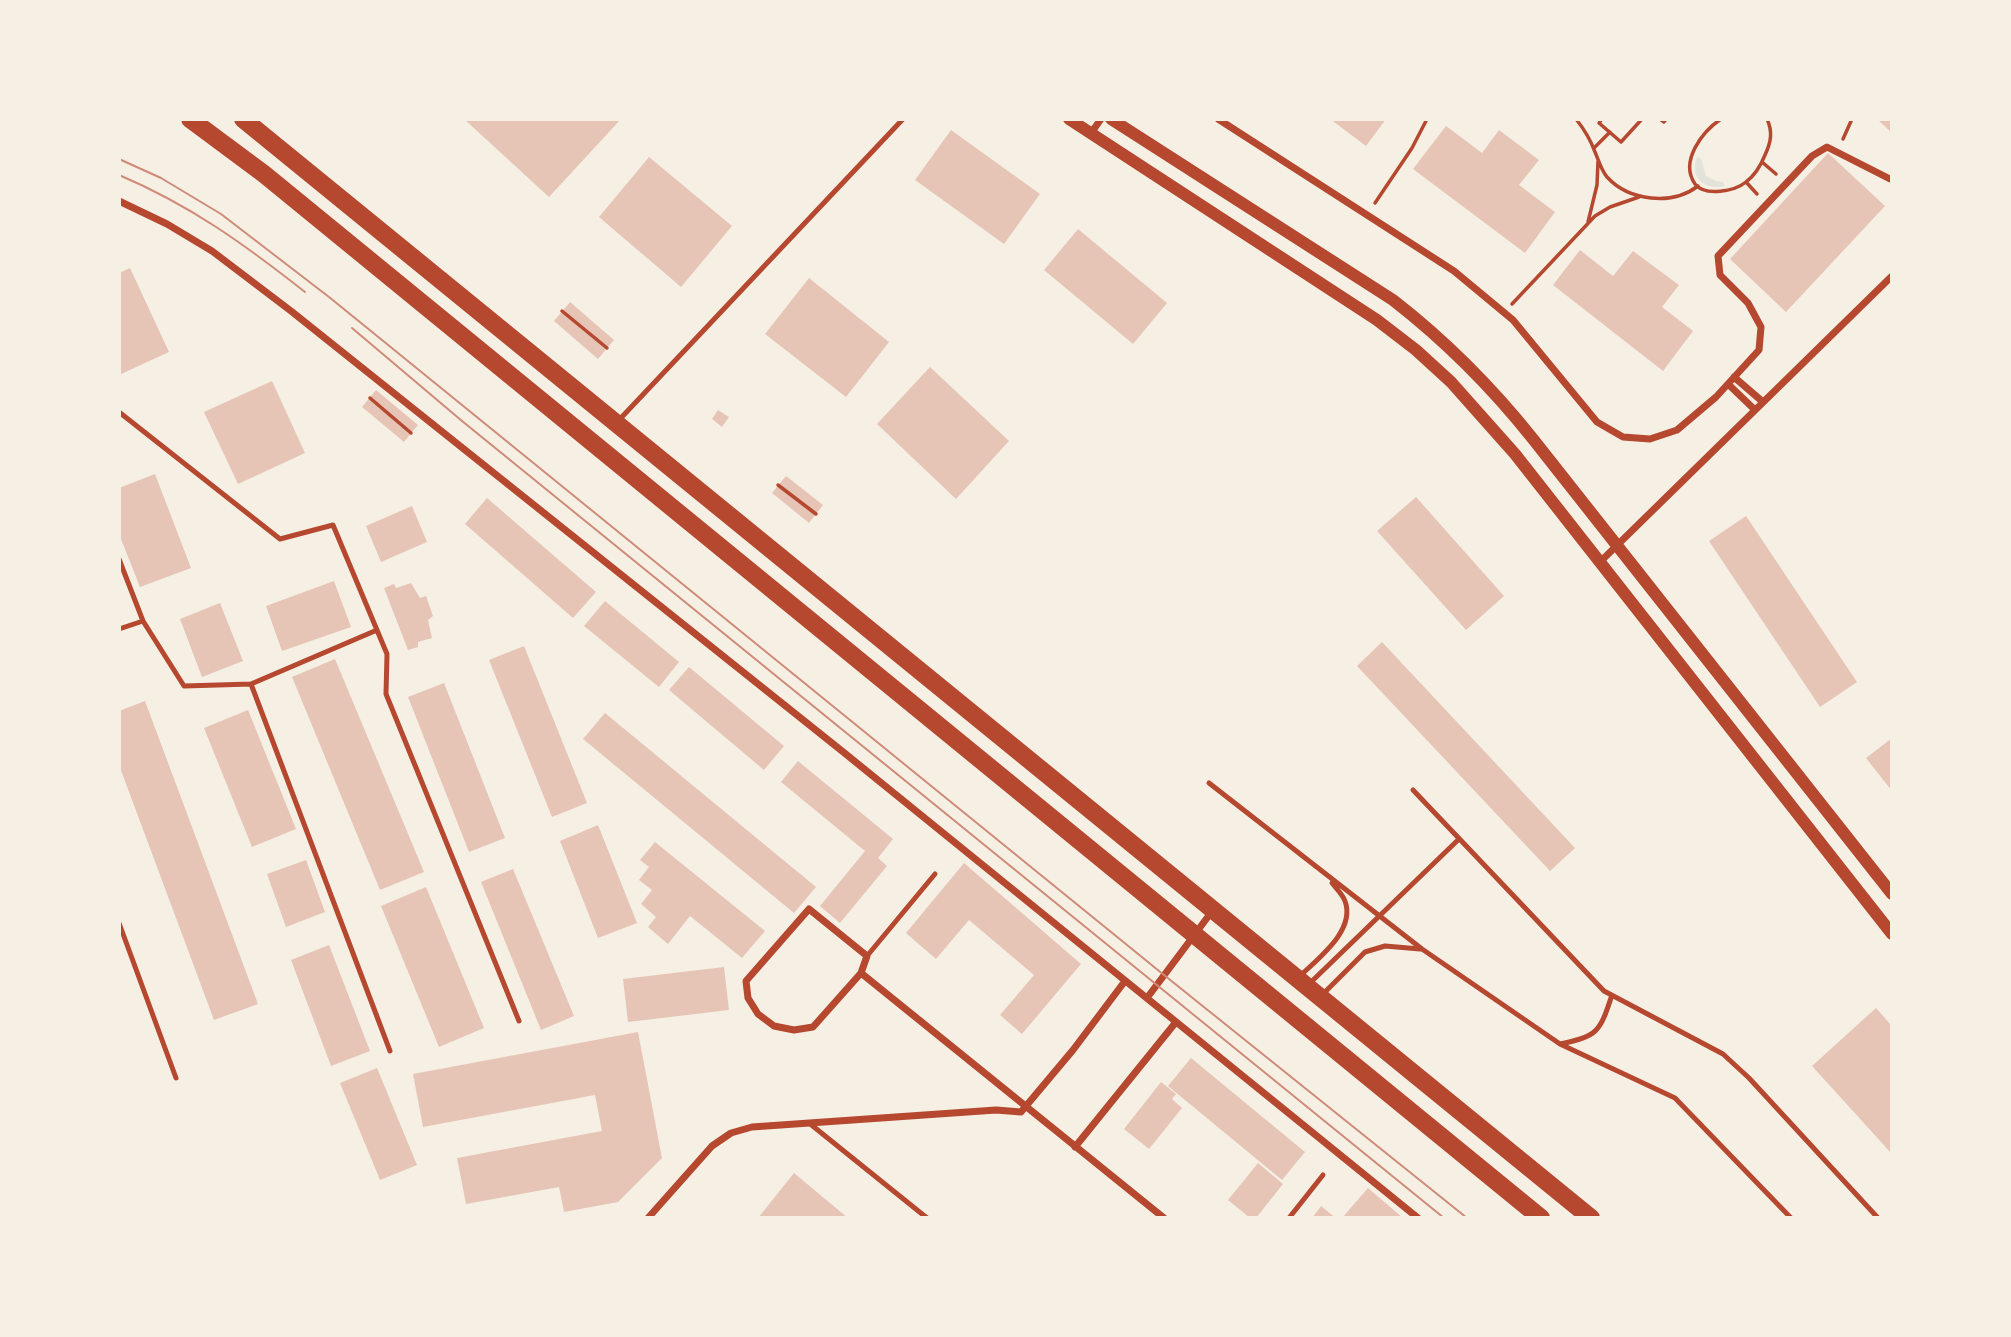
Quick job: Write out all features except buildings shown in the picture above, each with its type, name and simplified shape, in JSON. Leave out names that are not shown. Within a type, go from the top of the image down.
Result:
[{"type":"highway","points":[[190,119],[275,183],[1541,1218]]},
{"type":"highway","points":[[243,119],[1591,1218]]},
{"type":"street","points":[[1091,134],[1101,119]]},
{"type":"street","points":[[1111,119],[1393,300],[1433,331],[1468,364],[1502,400],[1892,894]]},
{"type":"street","points":[[1218,119],[1454,271],[1513,320],[1597,422],[1623,437],[1650,439],[1677,430],[1728,384],[1759,350],[1761,327],[1748,303],[1720,275],[1718,256],[1812,156],[1826,147],[1892,180]]},
{"type":"street","points":[[1077,121],[1091,134],[1377,320],[1451,382],[1483,416],[1600,562],[1892,934]]},
{"type":"street","points":[[119,201],[167,224],[212,251],[291,311],[1418,1218]]},
{"type":"street","points":[[1600,562],[1892,276]]},
{"type":"street","points":[[1734,377],[1763,402]]},
{"type":"street","points":[[1728,384],[1755,410]]},
{"type":"street","points":[[809,909],[867,956],[861,973],[813,1027],[794,1030],[774,1026],[758,1014],[748,998],[746,981],[809,909]]},
{"type":"street","points":[[1147,998],[1213,910]]},
{"type":"street","points":[[861,973],[1164,1218]]},
{"type":"street","points":[[648,1218],[712,1146],[731,1133],[752,1126],[996,1110],[1021,1112],[1073,1050],[1125,981]]},
{"type":"street","points":[[1075,1147],[1176,1022]]},
{"type":"lane","points":[[616,423],[903,119]]},
{"type":"lane","points":[[119,412],[280,539],[333,525],[387,654],[386,694],[519,1021]]},
{"type":"lane","points":[[119,559],[143,621],[184,686],[251,684],[377,629]]},
{"type":"lane","points":[[119,629],[143,621]]},
{"type":"lane","points":[[251,684],[390,1051]]},
{"type":"lane","points":[[1209,783],[1422,949],[1560,1044],[1675,1098],[1791,1218]]},
{"type":"lane","points":[[1413,790],[1604,990],[1723,1054],[1749,1078],[1878,1218]]},
{"type":"lane","points":[[1308,987],[1378,915],[1459,839]]},
{"type":"lane","points":[[867,956],[936,874]]},
{"type":"lane","points":[[1308,987],[1342,932],[1346,919],[1345,902],[1329,877]]},
{"type":"lane","points":[[119,923],[176,1078]]},
{"type":"lane","points":[[1308,987],[1365,952],[1385,946],[1422,949]]},
{"type":"lane","points":[[1560,1044],[1587,1038],[1602,1025],[1612,995]]},
{"type":"lane","points":[[809,1123],[927,1218]]},
{"type":"lane","points":[[1290,1218],[1322,1175]]},
{"type":"path","points":[[1368,214],[1412,148],[1427,119]]},
{"type":"path","points":[[1576,119],[1594,148],[1607,177],[1639,197]]},
{"type":"path","points":[[1602,119],[1599,123],[1621,142],[1642,119]]},
{"type":"path","points":[[1660,119],[1664,122],[1667,119]]},
{"type":"path","points":[[1721,119],[1694,148],[1690,166],[1693,183],[1714,192],[1746,183],[1762,162],[1770,144],[1772,130],[1767,119]]},
{"type":"path","points":[[1837,151],[1852,119]]},
{"type":"path","points":[[1594,148],[1610,132]]},
{"type":"path","points":[[1588,223],[1597,185],[1598,159]]},
{"type":"path","points":[[1762,162],[1786,182]]},
{"type":"path","points":[[1503,313],[1588,223],[1610,206],[1639,197],[1663,199],[1679,196],[1698,186]]},
{"type":"path","points":[[562,312],[607,348]]},
{"type":"path","points":[[370,398],[411,433]]},
{"type":"path","points":[[778,485],[816,514]]},
{"type":"shaded area","points":[[1697,157],[1701,158],[1706,176],[1723,182],[1725,186],[1711,187],[1700,181],[1695,171]]},
{"type":"tram line","points":[[119,159],[161,178],[221,214],[329,297],[1467,1218]]},
{"type":"tram line","points":[[119,175],[169,199],[216,227],[305,292]]},
{"type":"tram line","points":[[352,328],[462,421],[1444,1218]]}]
